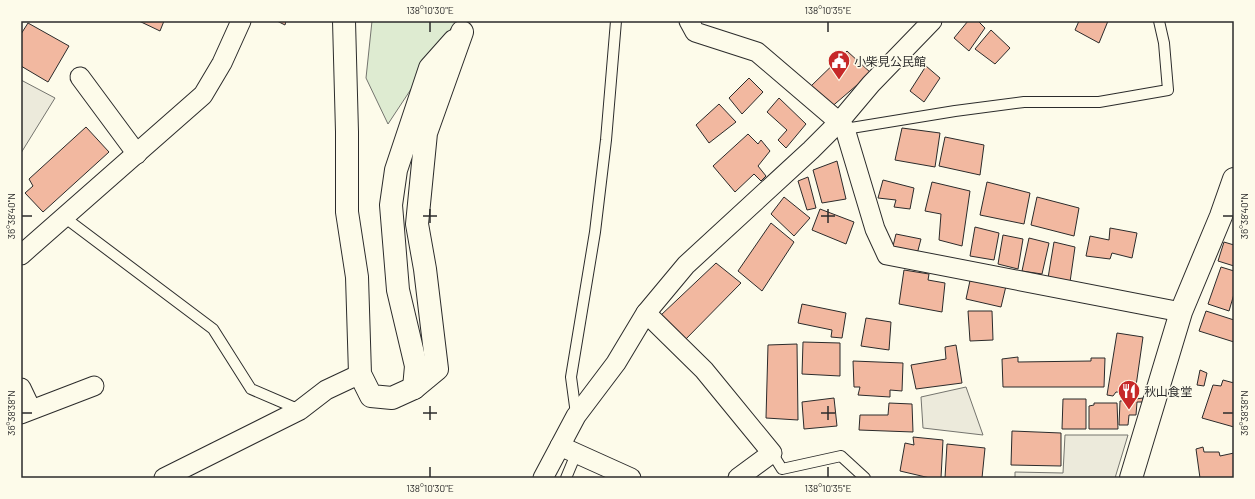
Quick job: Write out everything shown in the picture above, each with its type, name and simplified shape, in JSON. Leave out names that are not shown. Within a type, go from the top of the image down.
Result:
[{"type":"street","points":[[21,255],[203,95],[222,63],[241,21]]},
{"type":"street","points":[[344,21],[347,132],[347,212],[358,277],[360,374],[371,396],[392,398],[414,388],[437,369],[425,269],[417,224],[426,133],[466,26]]},
{"type":"street","points":[[689,21],[695,32],[757,52],[842,126],[875,229],[887,255],[1180,312]]},
{"type":"street","points":[[543,478],[568,450],[576,416],[616,363],[646,313],[686,265],[811,150],[842,126],[871,84],[932,21]]},
{"type":"street","points":[[414,388],[416,366],[398,290],[391,205],[396,170],[430,68],[466,26]]},
{"type":"street","points":[[80,77],[137,154]]},
{"type":"street","points":[[1131,478],[1180,312],[1228,217],[1234,179]]},
{"type":"street","points":[[646,313],[704,370],[772,453],[738,478]]},
{"type":"street","points":[[164,478],[300,410],[326,390],[360,374]]},
{"type":"street","points":[[21,388],[26,412],[94,386]]},
{"type":"street","points":[[568,450],[631,478]]},
{"type":"lane","points":[[576,416],[571,377],[595,232],[606,140],[616,21]]},
{"type":"lane","points":[[842,126],[1024,102],[1099,102],[1168,90],[1164,43],[1159,21]]},
{"type":"lane","points":[[64,217],[213,329],[251,389],[300,410]]},
{"type":"lane","points":[[566,478],[568,450]]},
{"type":"lane","points":[[772,453],[782,469],[841,456],[865,478]]},
{"type":"green space","points":[[372,21],[456,21],[388,124],[366,78]]},
{"type":"shaded area","points":[[21,80],[55,98],[21,153]]},
{"type":"shaded area","points":[[966,387],[983,435],[923,428],[921,397]]},
{"type":"shaded area","points":[[1065,435],[1128,435],[1115,478],[1015,478],[1015,472],[1063,473]]},
{"type":"building","points":[[139,21],[164,21],[160,31]]},
{"type":"building","points":[[277,21],[286,21],[285,25]]},
{"type":"building","points":[[968,21],[978,21],[985,28],[969,51],[954,38]]},
{"type":"building","points":[[1079,21],[1108,21],[1099,43],[1075,30]]},
{"type":"building","points":[[28,23],[69,46],[48,82],[21,66],[21,34]]},
{"type":"building","points":[[991,30],[1010,48],[995,64],[975,49]]},
{"type":"building","points":[[847,51],[871,73],[829,109],[810,87]]},
{"type":"building","points":[[926,66],[940,78],[924,102],[910,91]]},
{"type":"building","points":[[749,78],[763,92],[742,114],[729,98]]},
{"type":"building","points":[[779,98],[806,124],[786,148],[778,140],[787,130],[767,112]]},
{"type":"building","points":[[719,104],[736,122],[709,143],[696,125]]},
{"type":"building","points":[[86,127],[109,152],[43,212],[25,193],[33,186],[29,179]]},
{"type":"building","points":[[902,128],[940,133],[935,167],[895,160]]},
{"type":"building","points":[[748,134],[758,144],[761,140],[770,151],[758,166],[766,176],[761,181],[754,174],[735,192],[713,166]]},
{"type":"building","points":[[945,137],[984,145],[980,175],[939,166]]},
{"type":"building","points":[[837,161],[846,199],[822,203],[813,170]]},
{"type":"building","points":[[808,177],[816,208],[807,210],[798,181]]},
{"type":"building","points":[[883,180],[914,188],[910,209],[894,207],[896,200],[878,198]]},
{"type":"building","points":[[932,182],[970,191],[962,246],[939,240],[941,214],[925,211]]},
{"type":"building","points":[[987,182],[1030,193],[1024,224],[980,215]]},
{"type":"building","points":[[784,197],[810,218],[794,236],[771,214]]},
{"type":"building","points":[[1037,197],[1079,208],[1074,236],[1031,225]]},
{"type":"building","points":[[820,209],[854,222],[846,244],[812,230]]},
{"type":"building","points":[[771,223],[794,242],[762,291],[738,271]]},
{"type":"building","points":[[975,227],[999,233],[994,260],[970,256]]},
{"type":"building","points":[[1110,228],[1137,233],[1132,258],[1112,253],[1110,259],[1086,256],[1090,236],[1109,240]]},
{"type":"building","points":[[896,234],[921,239],[917,254],[892,250]]},
{"type":"building","points":[[1003,235],[1023,239],[1018,269],[998,264]]},
{"type":"building","points":[[1029,238],[1049,243],[1042,274],[1022,271]]},
{"type":"building","points":[[1054,242],[1075,247],[1070,282],[1048,278]]},
{"type":"building","points":[[1224,242],[1234,245],[1234,266],[1218,261]]},
{"type":"building","points":[[716,263],[741,283],[682,343],[660,316]]},
{"type":"building","points":[[1221,267],[1234,271],[1234,294],[1229,311],[1208,304]]},
{"type":"building","points":[[904,270],[929,274],[928,280],[945,283],[942,312],[899,304]]},
{"type":"building","points":[[971,276],[1006,286],[1001,307],[966,299]]},
{"type":"building","points":[[802,304],[846,313],[842,338],[831,337],[832,330],[798,323]]},
{"type":"building","points":[[968,311],[992,311],[993,340],[970,341]]},
{"type":"building","points":[[1206,311],[1234,320],[1234,342],[1199,331]]},
{"type":"building","points":[[866,318],[891,322],[889,350],[861,346]]},
{"type":"building","points":[[1117,333],[1143,337],[1135,393],[1116,392],[1113,396],[1107,395]]},
{"type":"building","points":[[803,342],[840,343],[840,376],[802,374]]},
{"type":"building","points":[[797,344],[798,420],[766,418],[768,345]]},
{"type":"building","points":[[956,345],[962,383],[916,389],[911,365],[946,359],[945,347]]},
{"type":"building","points":[[1018,357],[1018,362],[1091,361],[1091,358],[1105,358],[1104,387],[1003,387],[1002,359]]},
{"type":"building","points":[[853,361],[903,363],[902,391],[890,390],[890,397],[858,395],[860,387],[854,387]]},
{"type":"building","points":[[1200,370],[1207,373],[1204,386],[1197,385]]},
{"type":"building","points":[[1223,380],[1234,383],[1234,427],[1202,418],[1213,385],[1221,386]]},
{"type":"building","points":[[834,398],[837,426],[804,429],[802,402]]},
{"type":"building","points":[[1143,398],[1143,402],[1137,402],[1136,415],[1129,415],[1128,425],[1119,425],[1120,401]]},
{"type":"building","points":[[1063,399],[1086,399],[1086,429],[1062,429]]},
{"type":"building","points":[[889,403],[912,404],[913,432],[859,430],[860,415],[888,415]]},
{"type":"building","points":[[1094,403],[1117,403],[1118,429],[1089,429],[1089,406],[1094,405]]},
{"type":"building","points":[[1012,431],[1061,433],[1061,466],[1011,465]]},
{"type":"building","points":[[913,437],[943,440],[941,478],[930,478],[900,471],[905,443],[914,445]]},
{"type":"building","points":[[947,444],[985,448],[982,478],[945,478]]},
{"type":"building","points":[[1203,447],[1204,452],[1219,452],[1220,456],[1234,453],[1234,478],[1200,478],[1196,449]]},
{"type":"place","name":"小柴見公民館","points":[[839,80]]},
{"type":"place","name":"秋山食堂","points":[[1129,410]]}]
